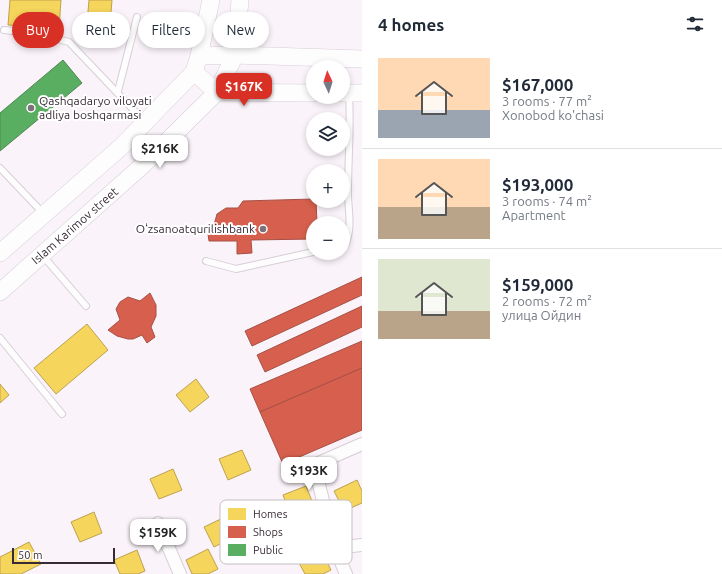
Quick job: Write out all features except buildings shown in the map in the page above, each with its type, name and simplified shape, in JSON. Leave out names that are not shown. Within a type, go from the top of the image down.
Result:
[{"type":"main road","points":[[0,253],[121,147],[194,72],[211,0]]},
{"type":"main road","name":"Islam Karimov street","points":[[0,292],[143,165],[217,92],[235,55],[240,0]]},
{"type":"main road","points":[[199,56],[235,55],[362,59]]},
{"type":"main road","points":[[194,72],[217,92],[306,93]]},
{"type":"street","points":[[323,500],[314,465],[362,444]]},
{"type":"street","points":[[158,523],[180,574]]},
{"type":"street","points":[[352,546],[362,545]]},
{"type":"street","points":[[342,564],[346,574]]},
{"type":"lane","points":[[118,91],[137,17]]},
{"type":"lane","points":[[4,30],[38,34],[69,42],[118,91],[145,122]]},
{"type":"lane","points":[[349,216],[348,194],[351,93]]},
{"type":"lane","points":[[0,168],[45,214]]},
{"type":"lane","points":[[42,254],[86,306]]},
{"type":"lane","points":[[206,261],[236,269],[306,254]]},
{"type":"lane","points":[[0,338],[62,414]]},
{"type":"place","name":"Qashqadaryo viloyati adliya boshqarmasi","points":[[31,108]]},
{"type":"place","name":"Oʻzsanoatqurilishbank","points":[[263,229]]}]
